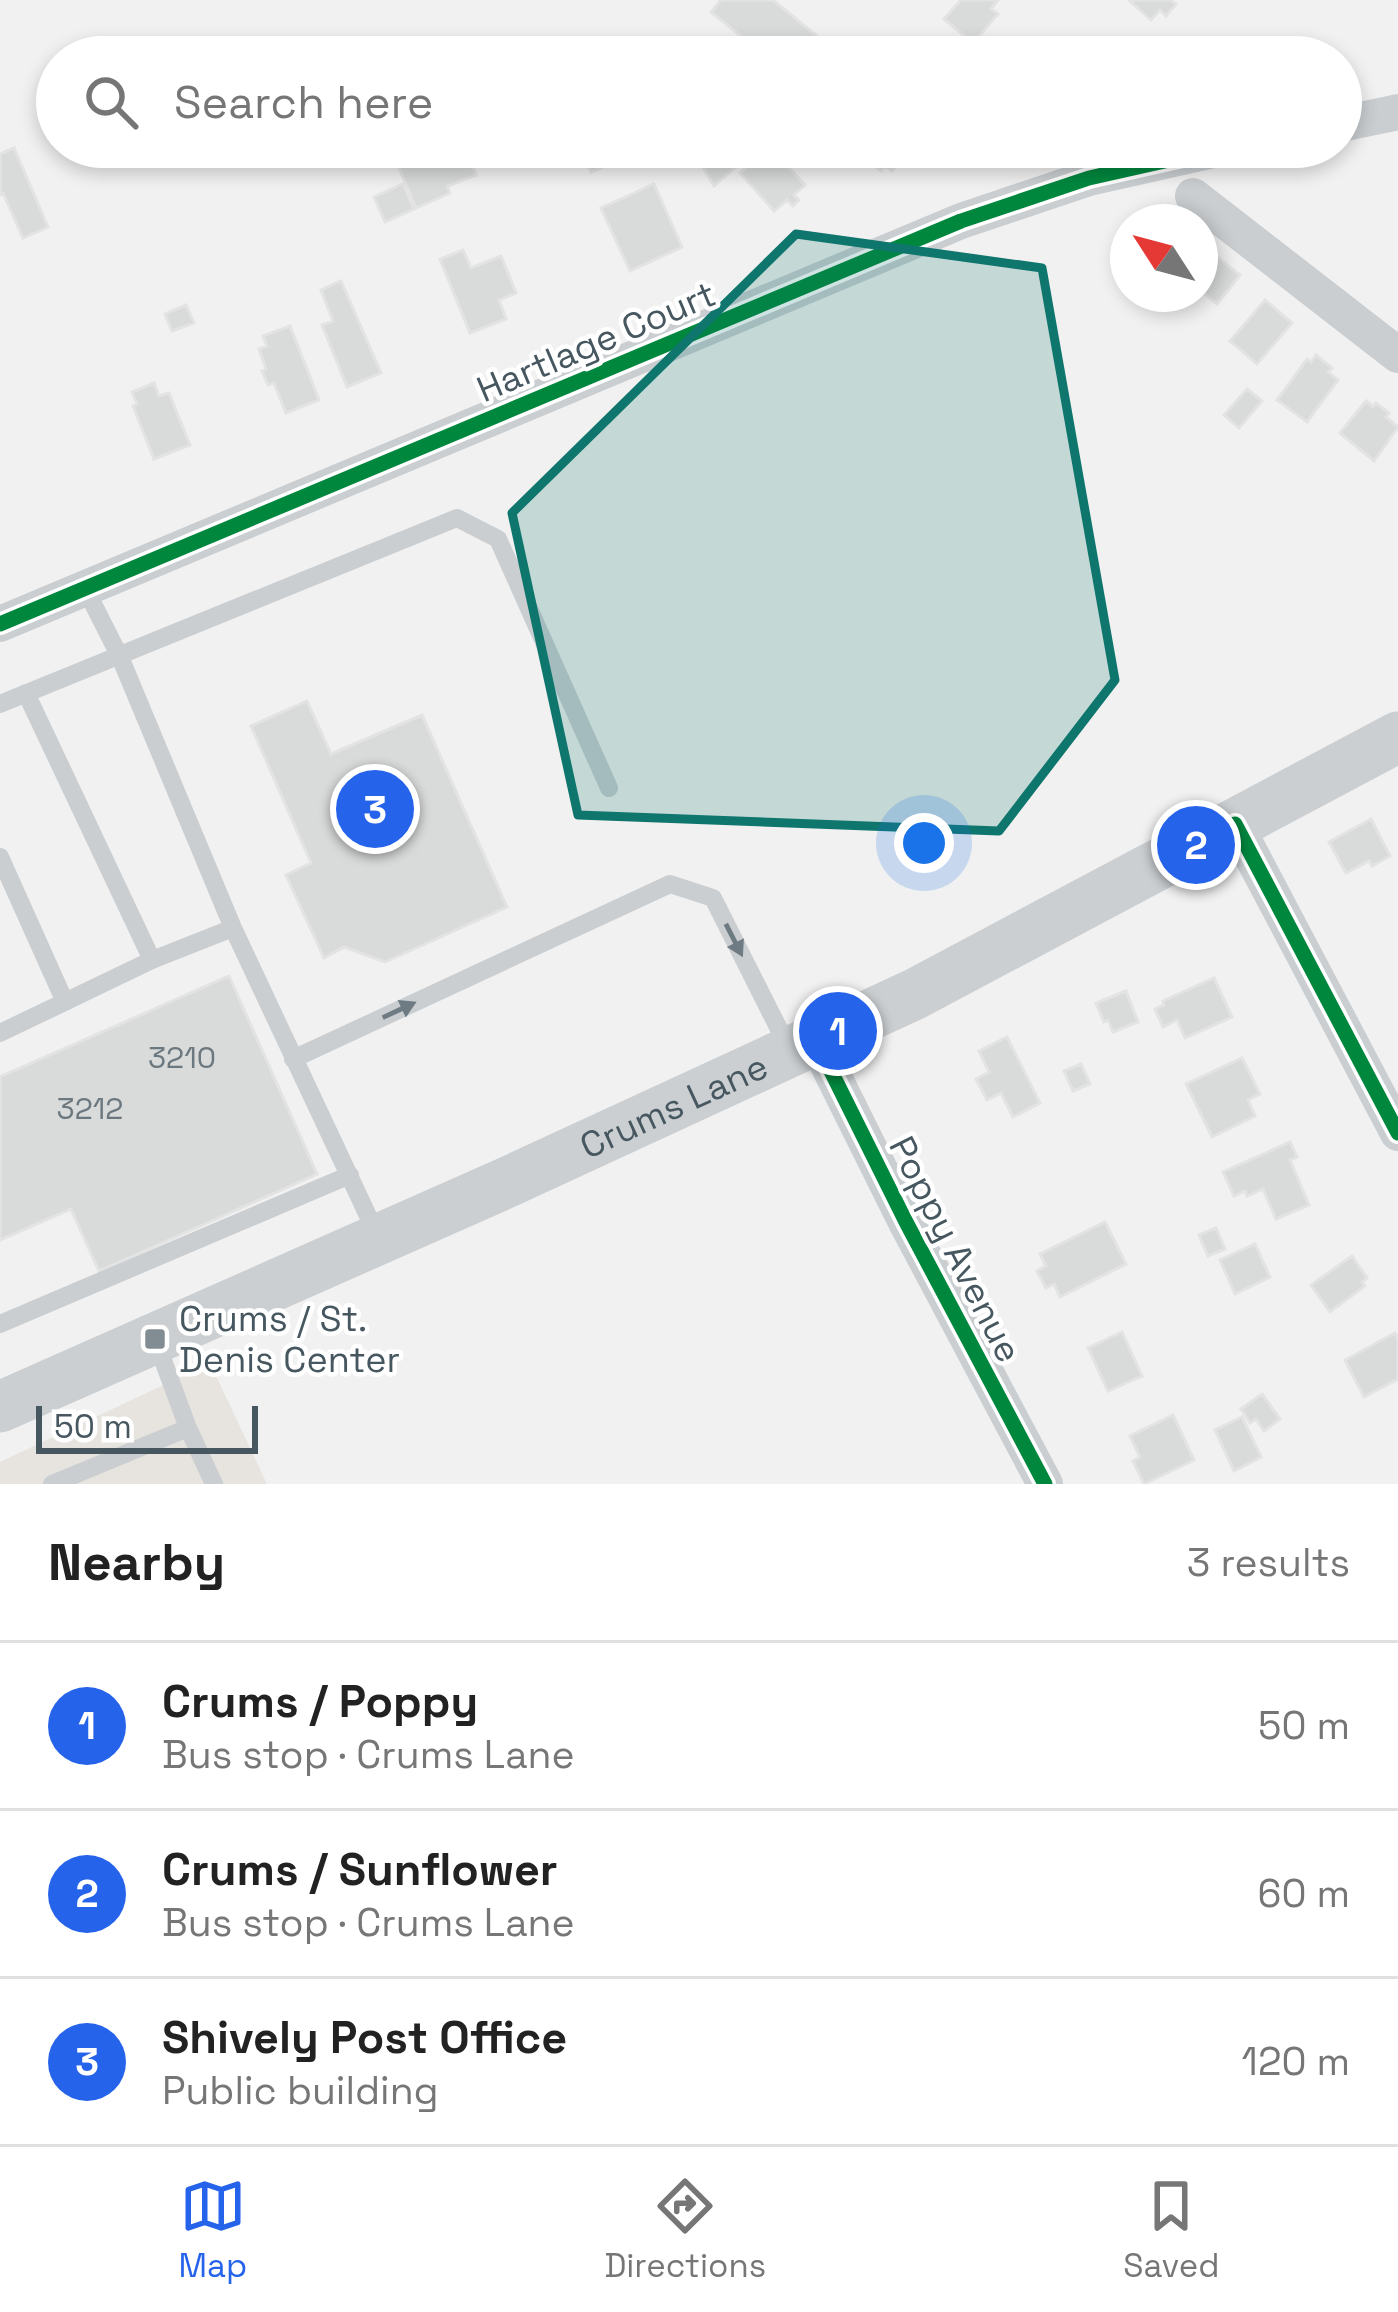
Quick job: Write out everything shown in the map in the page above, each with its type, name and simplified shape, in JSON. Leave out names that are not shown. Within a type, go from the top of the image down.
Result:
[{"type":"main road","name":"Crums Lane","points":[[0,1408],[915,994],[1398,737]]},
{"type":"street","points":[[1362,120],[1398,112]]},
{"type":"street","name":"Hartlage Court","points":[[0,624],[961,221],[1134,168]]},
{"type":"street","points":[[1193,196],[1398,355]]},
{"type":"street","points":[[1235,824],[1398,1133]]},
{"type":"street","name":"Poppy Avenue","points":[[804,1047],[906,1222],[1045,1484]]},
{"type":"lane","points":[[0,704],[458,518],[498,539],[609,788]]},
{"type":"lane","points":[[86,588],[120,657],[233,928],[380,1239]]},
{"type":"lane","points":[[26,693],[152,960]]},
{"type":"lane","points":[[0,857],[65,1002]]},
{"type":"lane","points":[[293,1059],[670,884],[712,898],[804,1047]]},
{"type":"lane","points":[[0,1034],[152,960],[233,928]]},
{"type":"lane","points":[[0,1324],[350,1175]]},
{"type":"lane","points":[[154,1339],[214,1484]]},
{"type":"lane","points":[[52,1484],[188,1428]]},
{"type":"highlighted area","points":[[796,234],[1042,268],[1115,680],[999,831],[578,815],[512,513]]},
{"type":"shaded area","points":[[210,1363],[267,1484],[0,1484],[0,1462]]},
{"type":"building","points":[[721,0],[773,0],[817,36],[741,36],[711,12]]},
{"type":"building","points":[[961,0],[998,0],[991,9],[998,14],[979,36],[965,36],[944,19]]},
{"type":"building","points":[[1129,0],[1176,4],[1166,16],[1160,10],[1151,20]]},
{"type":"building","points":[[14,148],[48,227],[23,238],[3,193],[0,195],[0,154]]},
{"type":"building","points":[[399,168],[474,168],[476,175],[447,186],[450,193],[416,208]]},
{"type":"building","points":[[703,168],[735,168],[714,186]]},
{"type":"building","points":[[746,168],[789,168],[805,185],[794,195],[799,200],[793,206],[787,200],[774,211],[740,173]]},
{"type":"building","points":[[403,184],[414,209],[385,222],[374,197]]},
{"type":"building","points":[[654,184],[682,247],[630,271],[601,208]]},
{"type":"building","points":[[463,250],[471,268],[501,256],[516,293],[499,300],[506,319],[470,333],[440,259]]},
{"type":"building","points":[[1218,257],[1240,275],[1218,303]]},
{"type":"building","points":[[341,281],[381,373],[347,387],[322,325],[333,321],[321,290]]},
{"type":"building","points":[[1265,300],[1292,323],[1257,364],[1230,341]]},
{"type":"building","points":[[186,305],[194,323],[172,331],[165,314]]},
{"type":"building","points":[[290,326],[319,400],[286,413],[274,383],[268,385],[262,371],[266,369],[259,349],[267,346],[263,336]]},
{"type":"building","points":[[1316,355],[1338,380],[1307,422],[1277,400],[1307,359],[1311,362]]},
{"type":"building","points":[[154,383],[159,396],[169,393],[190,445],[154,459],[132,392]]},
{"type":"building","points":[[1247,389],[1262,401],[1239,428],[1224,415]]},
{"type":"building","points":[[1366,401],[1389,413],[1386,417],[1398,427],[1374,461],[1340,433]]},
{"type":"building","points":[[307,701],[331,754],[422,715],[507,907],[385,962],[344,947],[324,958],[286,875],[311,863],[251,726]]},
{"type":"building","points":[[1371,819],[1390,856],[1346,873],[1329,842]]},
{"type":"building","points":[[229,976],[317,1174],[99,1271],[71,1209],[0,1240],[0,1077]]},
{"type":"building","points":[[1214,978],[1232,1017],[1185,1038],[1177,1020],[1163,1027],[1155,1009],[1163,1001]]},
{"type":"building","points":[[1126,991],[1138,1022],[1113,1032],[1096,1003]]},
{"type":"building","points":[[1007,1037],[1040,1103],[1013,1117],[1001,1093],[987,1100],[976,1079],[989,1072],[979,1051]]},
{"type":"building","points":[[1242,1058],[1260,1094],[1248,1100],[1255,1116],[1212,1137],[1186,1084]]},
{"type":"building","points":[[1081,1064],[1090,1084],[1073,1091],[1064,1071]]},
{"type":"building","points":[[1290,1142],[1297,1157],[1290,1160],[1309,1205],[1276,1219],[1263,1189],[1234,1196],[1223,1172]]},
{"type":"building","points":[[1105,1222],[1126,1264],[1060,1297],[1054,1284],[1046,1288],[1037,1271],[1046,1266],[1040,1254]]},
{"type":"building","points":[[1216,1228],[1225,1249],[1208,1256],[1199,1235]]},
{"type":"building","points":[[1255,1244],[1270,1277],[1235,1294],[1220,1260]]},
{"type":"building","points":[[1352,1256],[1367,1278],[1362,1282],[1365,1286],[1330,1312],[1311,1285]]},
{"type":"building","points":[[1122,1332],[1142,1376],[1108,1391],[1088,1348]]},
{"type":"building","points":[[1395,1333],[1398,1379],[1364,1397],[1345,1360]]},
{"type":"building","points":[[1262,1394],[1280,1419],[1264,1431],[1256,1419],[1250,1423],[1241,1409]]},
{"type":"building","points":[[1173,1415],[1194,1460],[1144,1484],[1133,1461],[1140,1457],[1130,1436]]},
{"type":"building","points":[[1242,1417],[1261,1457],[1234,1471],[1215,1430]]},
{"type":"cycle path","points":[[0,624],[961,221],[1134,168]]},
{"type":"cycle path","points":[[1235,824],[1398,1133]]},
{"type":"cycle path","points":[[816,1041],[1045,1484]]},
{"type":"place","name":"Shively Post Office","points":[[375,809]]},
{"type":"place","name":"Crums / Sunflower","points":[[1196,845]]},
{"type":"place","name":"Crums / Poppy","points":[[838,1031]]},
{"type":"place","name":"Crums / St. Denis Center","points":[[155,1339]]}]
